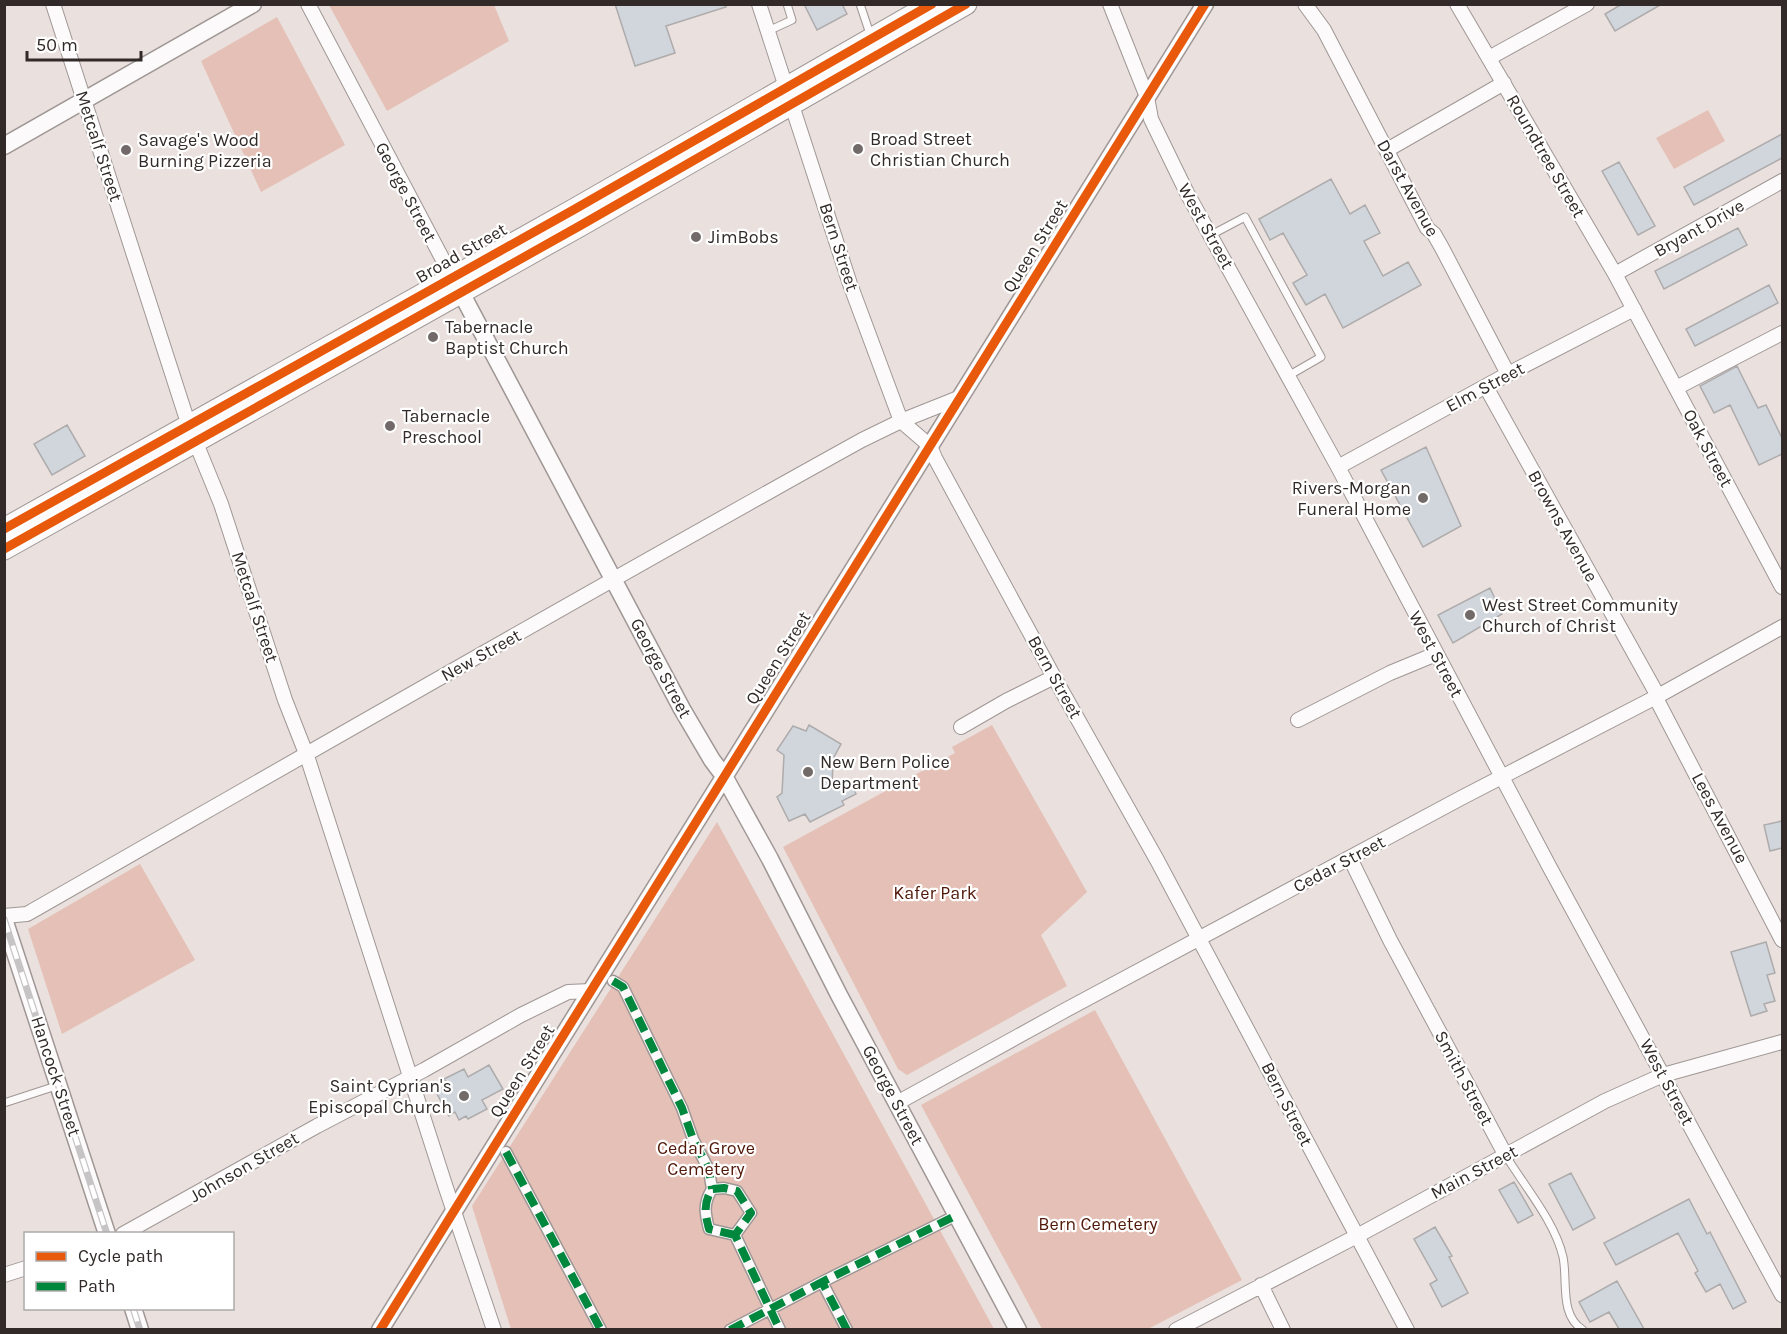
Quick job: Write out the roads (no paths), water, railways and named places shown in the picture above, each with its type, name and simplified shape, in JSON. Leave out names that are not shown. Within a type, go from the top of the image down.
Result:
[{"type":"main road","name":"Broad Street","points":[[4,549],[192,434],[789,97],[966,4]]},
{"type":"main road","name":"Broad Street","points":[[789,97],[872,39],[927,6]]},
{"type":"main road","name":"Broad Street","points":[[4,529],[192,434]]},
{"type":"street","name":"Metcalf Street","points":[[53,4],[192,434],[221,504],[285,700],[307,756],[446,1188],[494,1329]]},
{"type":"street","points":[[4,146],[253,4]]},
{"type":"street","name":"George Street","points":[[308,4],[682,709],[724,776],[770,859],[1018,1329]]},
{"type":"street","name":"Bern Street","points":[[759,4],[850,284],[901,421],[930,446],[934,458],[1256,1042],[1407,1329]]},
{"type":"street","name":"West Street","points":[[1110,4],[1147,97],[1150,119],[1187,193],[1338,468],[1663,1075],[1778,1278],[1782,1295]]},
{"type":"street","name":"Queen Street","points":[[380,1329],[1205,4]]},
{"type":"street","name":"Darst Avenue","points":[[1305,4],[1324,30],[1427,228],[1434,234],[1442,248],[1508,374]]},
{"type":"street","name":"Roundtree Street","points":[[1456,4],[1634,309]]},
{"type":"street","points":[[1489,58],[1587,4]]},
{"type":"street","points":[[1387,150],[1504,83]]},
{"type":"street","name":"Bryant Drive","points":[[1615,274],[1782,181]]},
{"type":"street","name":"Elm Street","points":[[1338,468],[1508,374],[1634,309]]},
{"type":"street","name":"Oak Street","points":[[1634,309],[1782,586]]},
{"type":"street","points":[[1676,388],[1782,333]]},
{"type":"street","name":"Browns Avenue","points":[[1486,387],[1658,696]]},
{"type":"street","name":"New Street","points":[[4,918],[27,914],[750,502],[901,421],[961,397]]},
{"type":"street","name":"Cedar Street","points":[[897,1103],[1350,858],[1658,696],[1782,627]]},
{"type":"street","points":[[1298,720],[1390,673],[1436,654]]},
{"type":"street","points":[[962,727],[1054,676]]},
{"type":"street","name":"Lees Avenue","points":[[1658,696],[1658,702],[1782,940]]},
{"type":"street","name":"Smith Street","points":[[1350,858],[1390,940],[1506,1156]]},
{"type":"street","name":"Hancock Street","points":[[4,918],[107,1232]]},
{"type":"street","points":[[613,981],[623,987],[682,1108],[693,1139],[709,1170],[712,1189],[706,1200],[704,1211],[709,1229],[735,1235]]},
{"type":"street","name":"Johnson Street","points":[[125,1232],[557,997],[568,992],[591,991]]},
{"type":"street","name":"Main Street","points":[[1176,1329],[1357,1236],[1605,1101],[1663,1075],[1782,1042]]},
{"type":"street","points":[[506,1152],[601,1329]]},
{"type":"street","points":[[712,1189],[724,1188],[737,1191],[751,1213],[735,1235]]},
{"type":"street","points":[[730,1329],[957,1215]]},
{"type":"street","points":[[735,1235],[780,1329]]},
{"type":"street","points":[[4,1275],[24,1269]]},
{"type":"street","points":[[822,1282],[847,1329]]},
{"type":"street","points":[[1261,1286],[1283,1329]]},
{"type":"street","points":[[134,1310],[140,1329]]},
{"type":"lane","points":[[768,31],[792,20],[787,4]]},
{"type":"lane","points":[[860,4],[872,39]]},
{"type":"lane","points":[[1211,235],[1245,217],[1321,357],[1288,376]]},
{"type":"lane","points":[[4,1103],[59,1085]]},
{"type":"lane","name":"Smith Street","points":[[1506,1156],[1558,1238],[1563,1260],[1568,1308],[1576,1325],[1583,1329]]},
{"type":"railway","points":[[4,919],[106,1232]]},
{"type":"railway","points":[[134,1310],[140,1330]]},
{"type":"place","name":"Broad Street Christian Church","points":[[858,149]]},
{"type":"place","name":"Savage's Wood Burning Pizzeria","points":[[126,150]]},
{"type":"place","name":"JimBobs","points":[[696,237]]},
{"type":"place","name":"Tabernacle Baptist Church","points":[[433,337]]},
{"type":"place","name":"Tabernacle Preschool","points":[[390,426]]},
{"type":"place","name":"Rivers-Morgan Funeral Home","points":[[1423,498]]},
{"type":"place","name":"West Street Community Church of Christ","points":[[1470,615]]},
{"type":"place","name":"New Bern Police Department","points":[[808,772]]},
{"type":"place","name":"Saint Cyprian's Episcopal Church","points":[[464,1096]]},
{"type":"park label","name":"Kafer Park","points":[[935,893]]},
{"type":"park label","name":"Cedar Grove Cemetery","points":[[706,1158]]},
{"type":"park label","name":"Bern Cemetery","points":[[1098,1224]]}]
